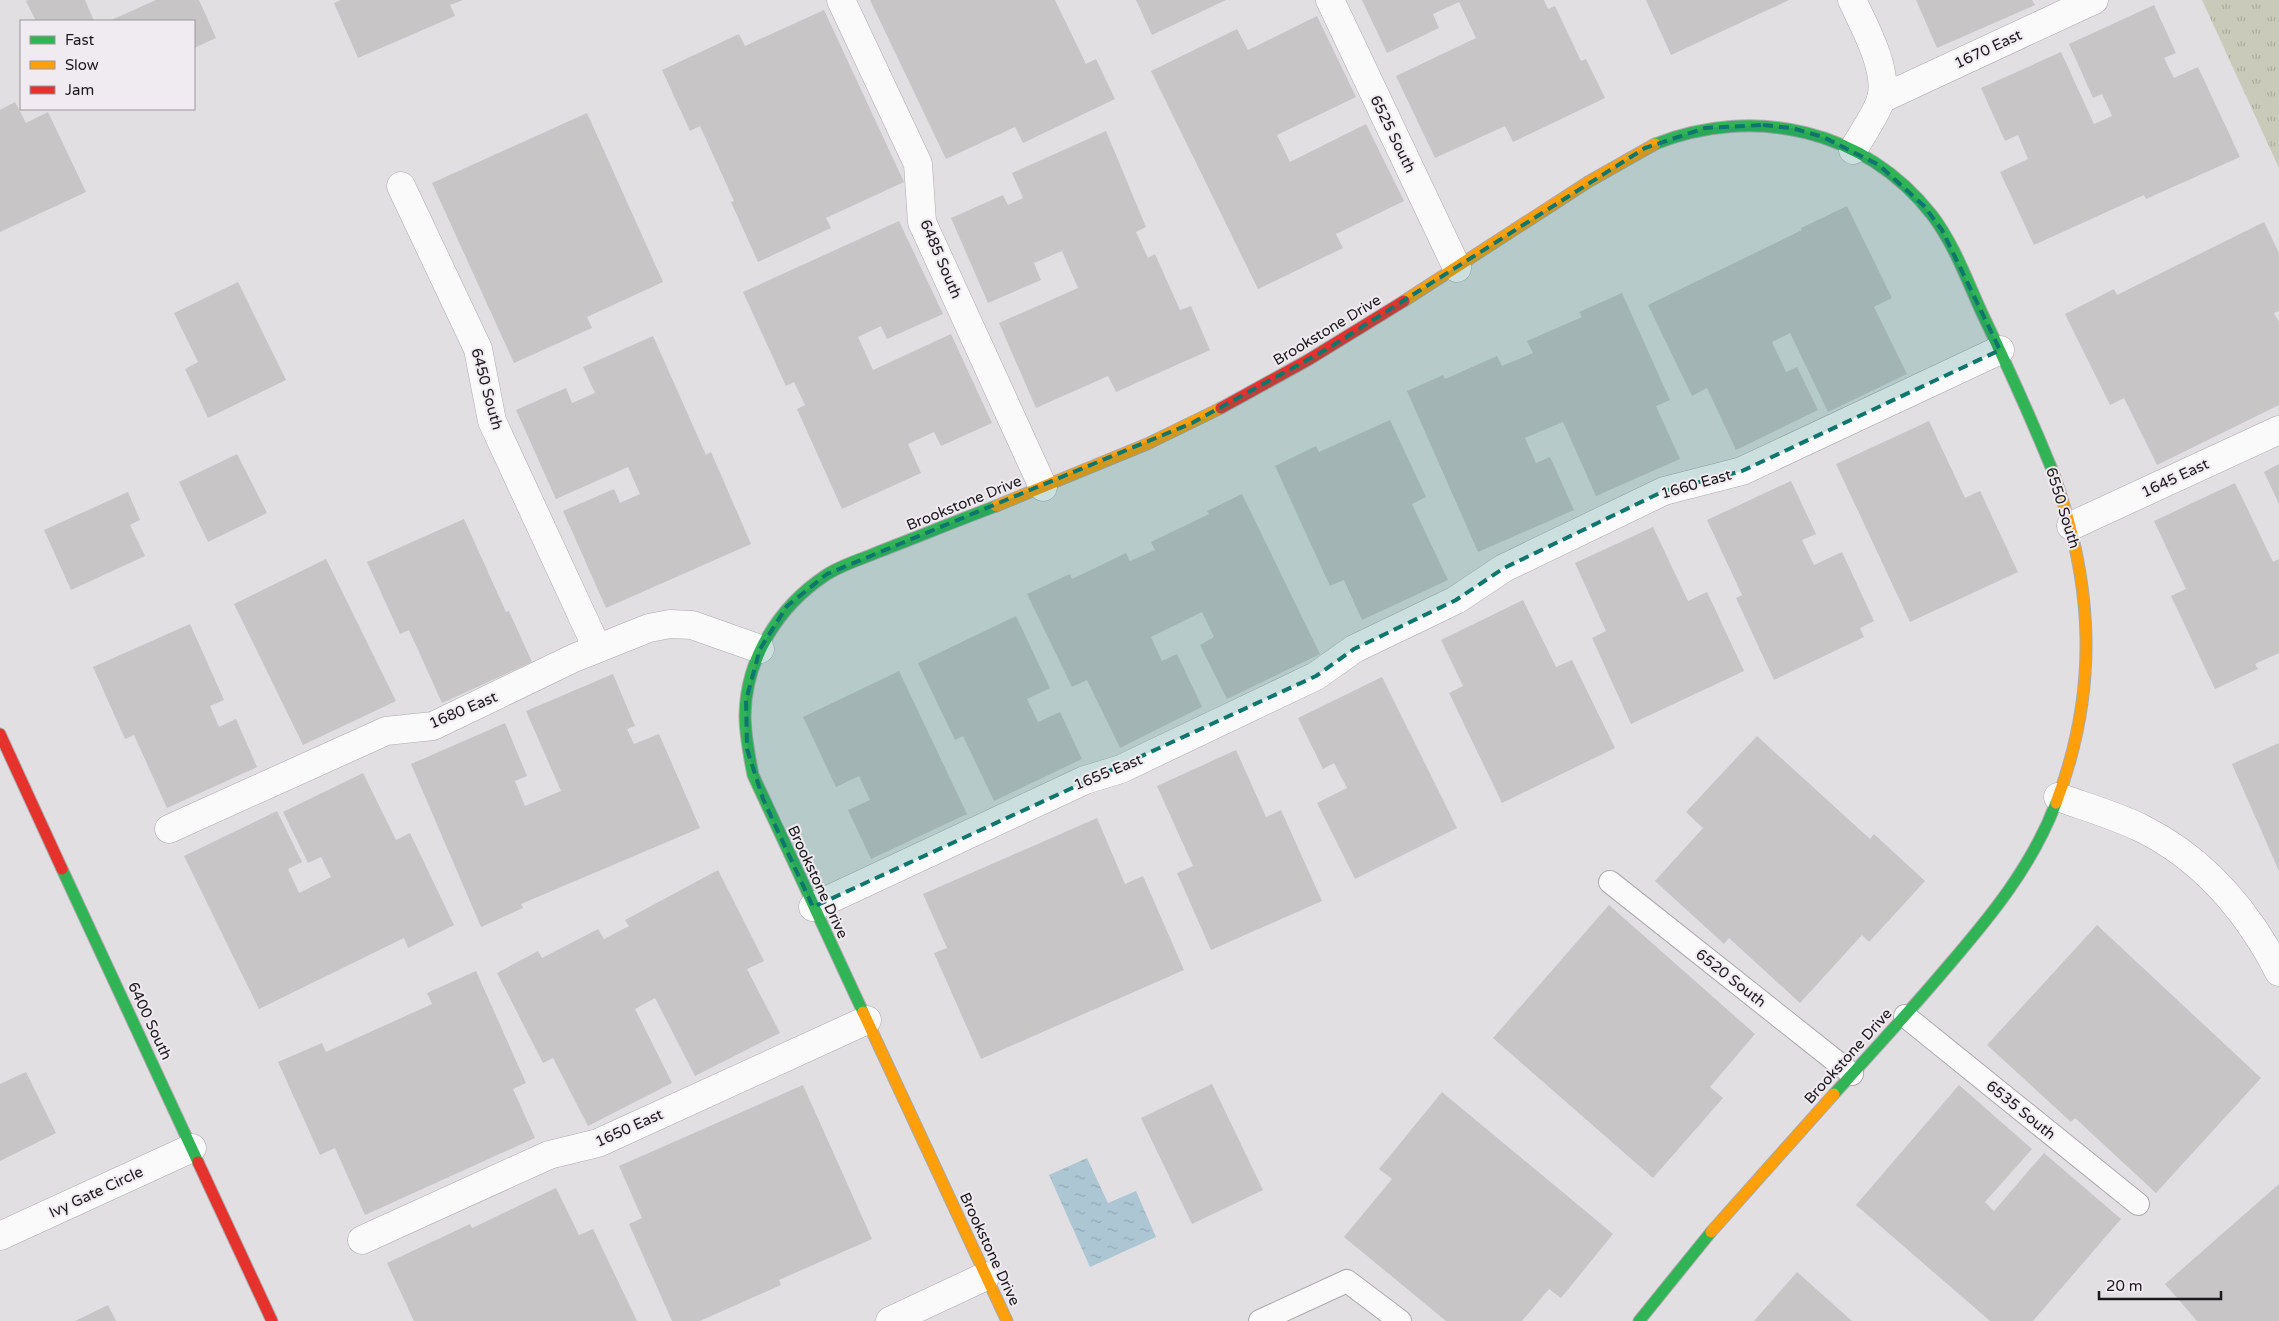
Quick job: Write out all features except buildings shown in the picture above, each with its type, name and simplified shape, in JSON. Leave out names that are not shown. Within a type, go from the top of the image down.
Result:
[{"type":"street","name":"6485 South","points":[[841,0],[918,164],[922,222],[1043,487]]},
{"type":"street","name":"6525 South","points":[[1330,0],[1457,268]]},
{"type":"street","points":[[1852,0],[1878,63],[1882,82],[1881,99],[1853,150]]},
{"type":"street","name":"1670 East","points":[[1881,99],[2094,0]]},
{"type":"street","name":"Brookstone Drive","points":[[1007,1321],[753,775],[746,750],[746,700],[751,673],[760,648],[772,626],[787,606],[827,574],[1043,487],[1192,423],[1260,388],[1457,268],[1645,148],[1674,136],[1705,128],[1763,124],[1822,137],[1853,150]]},
{"type":"street","name":"6550 South","points":[[1853,150],[1879,165],[1902,184],[1924,206],[1942,230],[2000,350],[2053,471],[2071,526],[2085,592],[2088,661],[2080,731],[2058,797]]},
{"type":"street","name":"6450 South","points":[[401,186],[478,349],[492,421],[597,648]]},
{"type":"street","name":"1660 East","points":[[1398,628],[1456,600],[1504,568],[1664,491],[1742,471],[2000,350]]},
{"type":"street","name":"1645 East","points":[[2071,526],[2279,430]]},
{"type":"street","name":"1680 East","points":[[169,829],[386,731],[433,726],[597,648],[648,628],[670,624],[692,625],[760,648]]},
{"type":"street","name":"1655 East","points":[[813,907],[1086,780],[1121,768],[1307,680],[1354,649],[1398,628]]},
{"type":"street","name":"6400 South","points":[[0,734],[272,1321]]},
{"type":"street","name":"Brookstone Drive","points":[[1639,1321],[1727,1213],[1905,1016],[2002,899],[2036,847],[2058,797]]},
{"type":"street","points":[[2058,797],[2140,828],[2188,856],[2224,890],[2277,962]]},
{"type":"street","name":"1650 East","points":[[362,1240],[549,1155],[598,1143],[867,1020]]},
{"type":"street","name":"Ivy Gate Circle","points":[[0,1236],[192,1148]]},
{"type":"street","points":[[890,1321],[986,1276]]},
{"type":"lane","name":"6520 South","points":[[1610,882],[1852,1074]]},
{"type":"lane","name":"6535 South","points":[[1905,1016],[2138,1204]]},
{"type":"lane","points":[[1260,1321],[1347,1281],[1400,1321]]},
{"type":"highlighted area","points":[[1763,125],[1792,128],[1823,137],[1879,165],[1924,206],[1942,230],[2000,350],[1742,471],[1664,491],[1504,568],[1456,600],[1354,649],[1316,676],[813,907],[763,799],[747,749],[746,700],[760,649],[787,606],[827,574],[1192,423],[1327,349],[1645,148],[1705,128]]},
{"type":"green space","points":[[2202,0],[2279,0],[2279,168]]},
{"type":"water","points":[[1087,1158],[1108,1203],[1136,1191],[1156,1237],[1090,1267],[1049,1175]]},
{"type":"traffic: fast","points":[[1655,144],[1693,132],[1731,127],[1768,127],[1806,133],[1841,144],[1874,162],[1905,186],[1932,215],[1954,250],[2019,392],[2053,472]]},
{"type":"traffic: fast","points":[[863,1012],[753,775],[746,738],[745,715],[751,673],[768,635],[780,618],[794,602],[826,575],[852,562],[996,506]]},
{"type":"traffic: fast","points":[[1834,1094],[1920,999],[1995,909],[2023,869],[2056,803]]},
{"type":"traffic: fast","points":[[62,869],[198,1162]]},
{"type":"traffic: fast","points":[[1639,1321],[1711,1232]]},
{"type":"traffic: slow","points":[[1404,301],[1588,182],[1655,144]]},
{"type":"traffic: slow","points":[[996,506],[1147,444],[1221,408]]},
{"type":"traffic: slow","points":[[2053,472],[2067,514],[2077,556],[2086,638],[2085,678],[2079,719],[2070,761],[2056,803]]},
{"type":"traffic: slow","points":[[863,1012],[1007,1321]]},
{"type":"traffic: slow","points":[[1711,1232],[1834,1094]]},
{"type":"traffic: jam","points":[[1221,408],[1308,360],[1404,301]]},
{"type":"traffic: jam","points":[[0,734],[62,869]]},
{"type":"traffic: jam","points":[[198,1162],[272,1321]]}]
